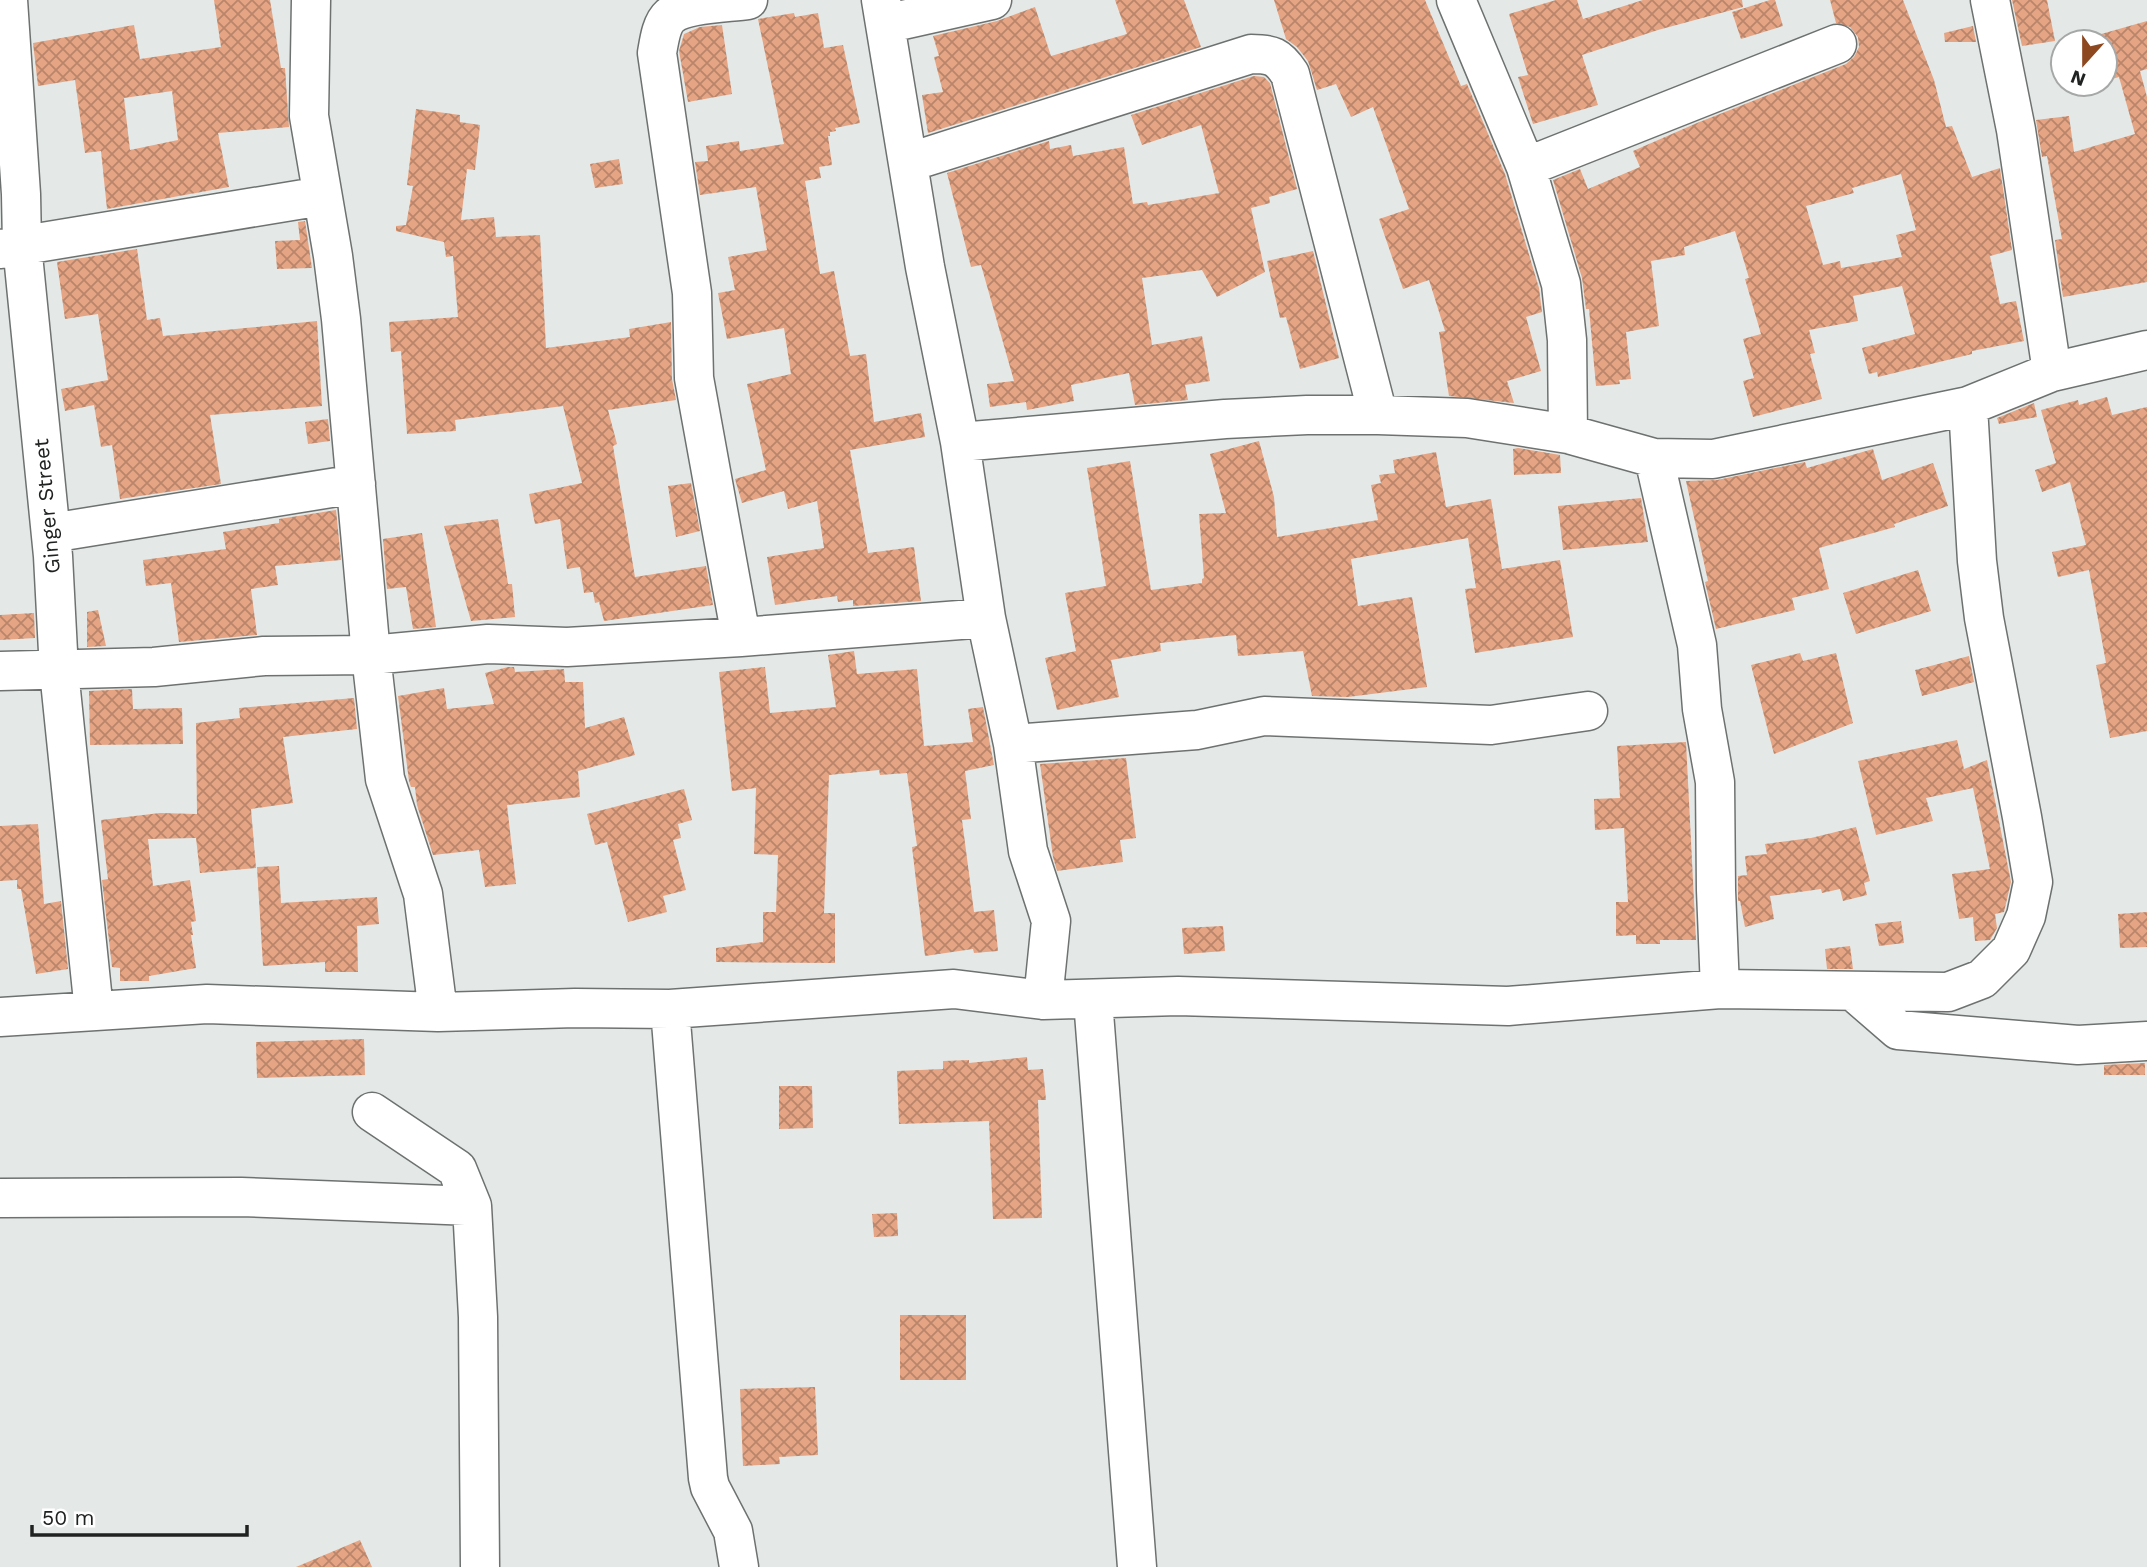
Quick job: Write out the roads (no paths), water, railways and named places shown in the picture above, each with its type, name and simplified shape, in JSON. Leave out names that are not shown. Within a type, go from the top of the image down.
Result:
[{"type":"street","name":"Ginger Street","points":[[8,0],[20,175],[11,247],[51,533],[59,671],[94,1011]]},
{"type":"street","points":[[311,0],[309,107],[341,319],[371,655],[385,779],[424,894],[438,1012]]},
{"type":"street","points":[[741,637],[694,378],[692,293],[657,53],[669,17],[685,8],[748,0]]},
{"type":"street","points":[[992,0],[883,12],[925,267],[960,442],[986,618],[1013,744],[1028,851],[1051,921],[1042,1000]]},
{"type":"street","points":[[1456,0],[1527,167],[1561,284],[1567,340],[1568,434]]},
{"type":"street","points":[[1990,0],[2016,130],[2052,372]]},
{"type":"street","points":[[1527,167],[1837,44]]},
{"type":"street","points":[[909,162],[1251,54],[1269,54],[1282,62],[1290,74],[1378,415]]},
{"type":"street","points":[[11,247],[322,196]]},
{"type":"street","points":[[960,442],[1225,419],[1378,415],[1467,418],[1568,434],[1654,458],[1713,459],[1968,406],[2052,372],[2147,350]]},
{"type":"street","points":[[0,1017],[207,1003],[438,1012],[575,1008],[670,1009],[954,989],[1042,1000],[1178,996],[1508,1006],[1720,989],[1948,992],[1982,979],[2011,950],[2026,916],[2033,882],[1984,618],[1977,561],[1968,406]]},
{"type":"street","points":[[1654,458],[1697,645],[1702,709],[1715,782],[1720,989]]},
{"type":"street","points":[[51,533],[356,484]]},
{"type":"street","points":[[0,671],[154,667],[264,656],[371,655],[488,644],[566,647],[986,618]]},
{"type":"street","points":[[1013,744],[1196,730],[1264,716],[1492,725],[1588,711]]},
{"type":"street","points":[[1853,991],[1898,1030],[2078,1045],[2147,1041]]},
{"type":"street","points":[[1093,1000],[1137,1567]]},
{"type":"street","points":[[670,1009],[708,1478],[733,1531],[739,1567]]},
{"type":"street","points":[[372,1112],[457,1169],[472,1206],[478,1317],[480,1567]]},
{"type":"street","points":[[0,1198],[241,1197],[472,1206]]}]
